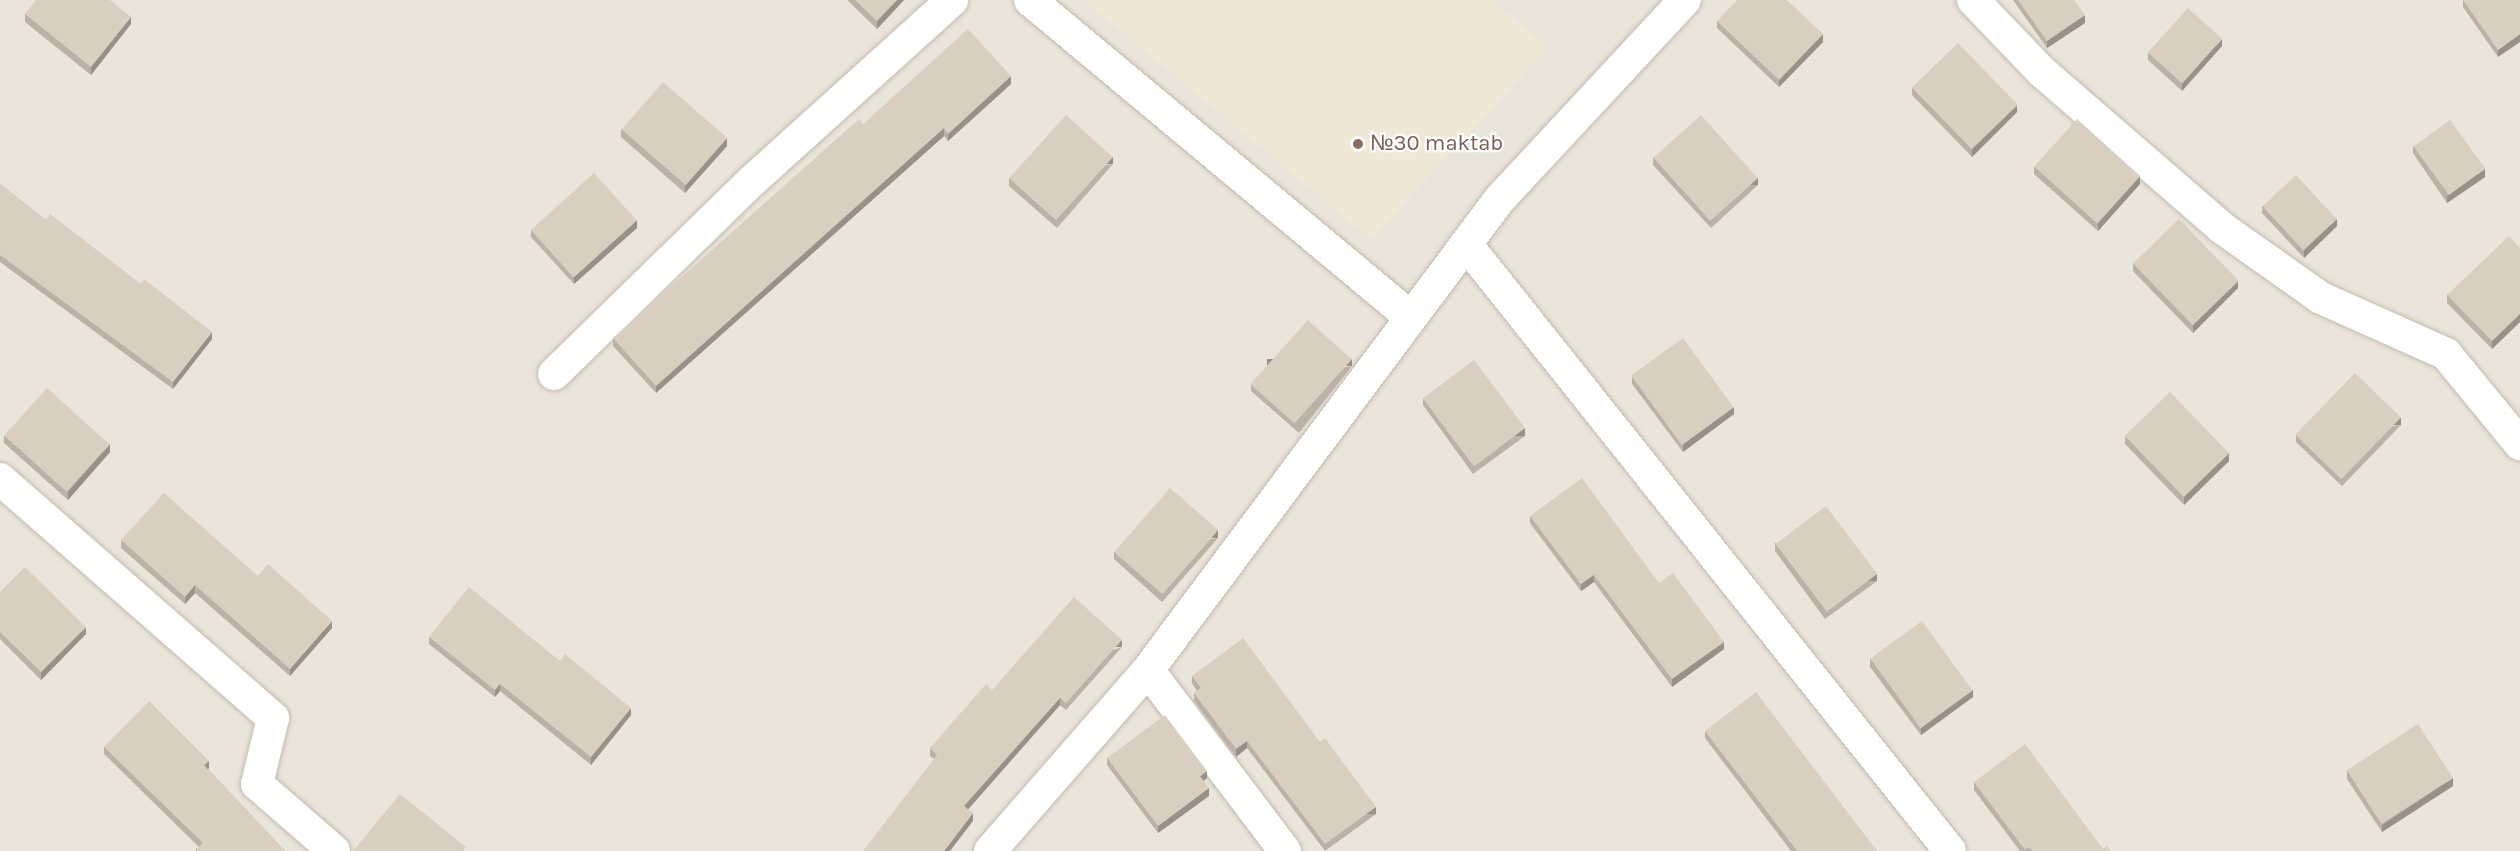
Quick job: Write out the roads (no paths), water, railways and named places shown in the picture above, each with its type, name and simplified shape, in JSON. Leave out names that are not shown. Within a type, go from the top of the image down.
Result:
[{"type":"street","points":[[554,374],[752,181],[952,0]]},
{"type":"street","points":[[1030,0],[1411,318]]},
{"type":"street","points":[[990,851],[1148,670],[1499,200],[1685,0]]},
{"type":"street","points":[[1973,0],[2041,71],[2222,228],[2321,298],[2446,354],[2520,444]]},
{"type":"street","points":[[1466,244],[1950,851]]},
{"type":"street","points":[[0,480],[273,718],[257,784],[334,851]]},
{"type":"street","points":[[1148,670],[1285,851]]},
{"type":"place","name":"№30 maktab","points":[[1358,144]]}]
